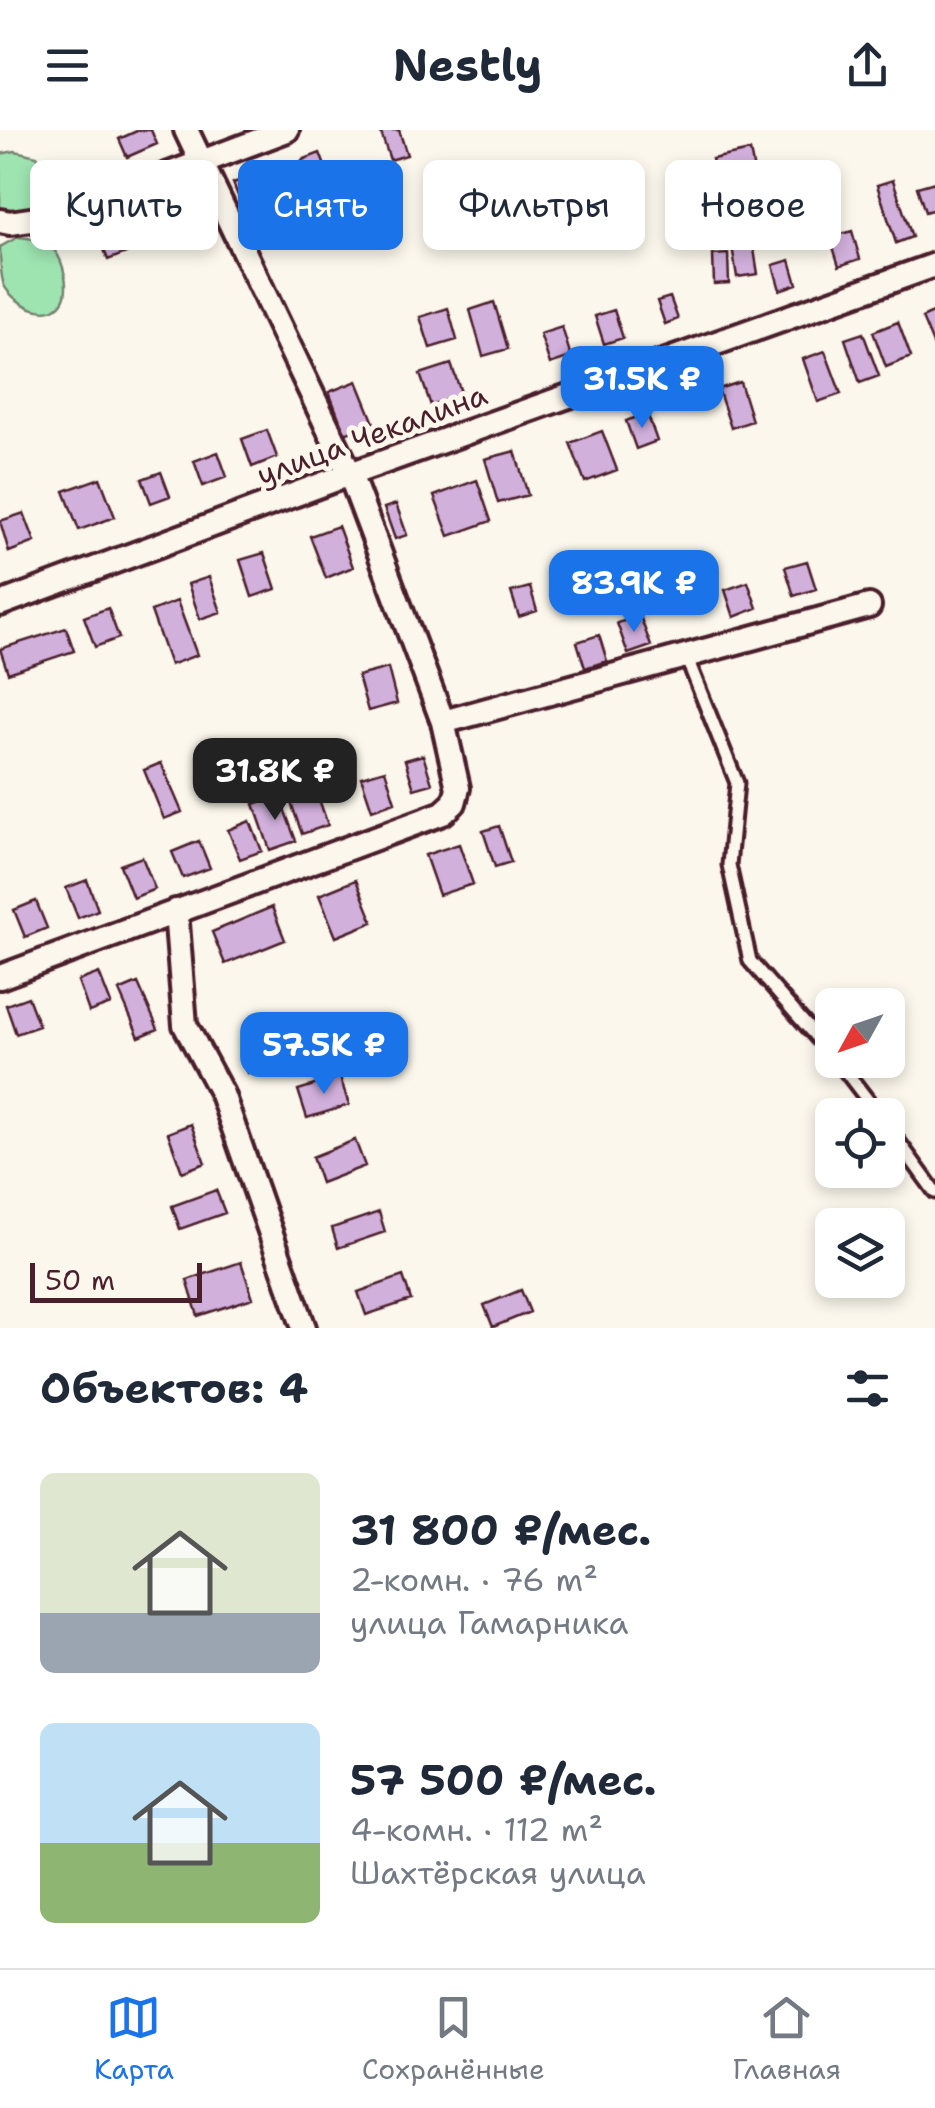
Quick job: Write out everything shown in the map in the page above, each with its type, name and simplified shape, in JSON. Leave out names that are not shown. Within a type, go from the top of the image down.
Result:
[{"type":"street","points":[[186,130],[202,160],[288,130]]},
{"type":"street","points":[[0,977],[443,813],[454,803],[458,788],[443,722],[350,474],[218,194]]},
{"type":"street","points":[[0,221],[30,220]]},
{"type":"street","name":"улица Чекалина","points":[[0,604],[935,265]]},
{"type":"street","points":[[443,722],[869,606]]},
{"type":"street","points":[[176,911],[185,1024],[222,1094],[304,1328]]},
{"type":"lane","points":[[686,656],[736,783],[729,865],[750,961],[815,1035]]},
{"type":"lane","points":[[850,1078],[866,1098]]},
{"type":"lane","points":[[905,1151],[935,1192]]},
{"type":"green space","points":[[15,151],[39,160],[30,160],[30,210],[0,216],[0,154]]},
{"type":"green space","points":[[18,237],[30,239],[30,250],[53,250],[65,275],[62,302],[48,311],[30,308],[14,298],[4,285],[0,247]]},
{"type":"building","points":[[139,130],[151,130],[157,144],[127,157],[119,139]]},
{"type":"building","points":[[380,130],[399,130],[407,155],[390,160]]},
{"type":"building","points":[[750,151],[752,160],[712,160]]},
{"type":"building","points":[[320,153],[323,160],[302,160]]},
{"type":"building","points":[[893,180],[912,237],[896,243],[877,185]]},
{"type":"building","points":[[935,182],[935,209],[925,212],[917,187]]},
{"type":"building","points":[[852,231],[860,259],[839,266],[834,250],[841,250],[841,234]]},
{"type":"building","points":[[104,250],[125,250],[126,253],[108,260]]},
{"type":"building","points":[[733,250],[754,250],[758,274],[737,277]]},
{"type":"building","points":[[728,254],[729,283],[714,284],[713,255]]},
{"type":"building","points":[[790,260],[797,284],[780,290],[773,265]]},
{"type":"building","points":[[670,297],[678,319],[665,324],[657,301]]},
{"type":"building","points":[[494,302],[508,349],[483,356],[470,310]]},
{"type":"building","points":[[448,308],[457,340],[430,348],[420,317]]},
{"type":"building","points":[[614,310],[623,338],[604,344],[595,316]]},
{"type":"building","points":[[935,312],[935,349],[922,318]]},
{"type":"building","points":[[898,322],[911,357],[886,367],[873,332]]},
{"type":"building","points":[[562,327],[571,357],[550,364],[540,334]]},
{"type":"building","points":[[863,333],[879,376],[860,383],[845,339]]},
{"type":"building","points":[[825,351],[841,394],[818,402],[803,359]]},
{"type":"building","points":[[451,364],[462,395],[431,406],[420,374]]},
{"type":"building","points":[[357,381],[374,423],[345,434],[329,392]]},
{"type":"building","points":[[740,382],[752,421],[731,428],[718,389]]},
{"type":"building","points":[[647,413],[657,441],[636,449],[626,421]]},
{"type":"building","points":[[267,430],[277,457],[252,467],[242,439]]},
{"type":"building","points":[[602,431],[617,470],[585,482],[570,443]]},
{"type":"building","points":[[515,451],[528,495],[498,503],[485,459]]},
{"type":"building","points":[[218,452],[227,477],[203,486],[194,461]]},
{"type":"building","points":[[161,472],[170,496],[151,503],[142,479]]},
{"type":"building","points":[[100,478],[115,517],[79,530],[64,491]]},
{"type":"building","points":[[477,480],[491,521],[449,536],[434,496]]},
{"type":"building","points":[[396,504],[407,535],[395,539],[384,508]]},
{"type":"building","points":[[24,513],[35,542],[9,552],[0,521]]},
{"type":"building","points":[[338,526],[353,567],[326,578],[310,536]]},
{"type":"building","points":[[264,553],[276,589],[252,597],[240,560]]},
{"type":"building","points":[[807,561],[816,589],[794,596],[785,567]]},
{"type":"building","points":[[209,577],[221,612],[200,619],[188,584]]},
{"type":"building","points":[[748,582],[757,608],[734,617],[725,590]]},
{"type":"building","points":[[530,587],[537,611],[519,617],[511,592]]},
{"type":"building","points":[[177,601],[197,655],[170,665],[151,611]]},
{"type":"building","points":[[108,608],[119,638],[95,647],[84,617]]},
{"type":"building","points":[[640,616],[651,646],[628,654],[617,623]]},
{"type":"building","points":[[66,628],[74,651],[8,673],[0,649]]},
{"type":"building","points":[[599,635],[607,661],[585,668],[577,642]]},
{"type":"building","points":[[388,668],[397,703],[368,711],[358,676]]},
{"type":"building","points":[[423,755],[432,784],[414,789],[405,760]]},
{"type":"building","points":[[161,763],[182,812],[164,819],[144,770]]},
{"type":"building","points":[[385,770],[395,802],[372,810],[361,777]]},
{"type":"building","points":[[315,788],[328,825],[302,834],[289,797]]},
{"type":"building","points":[[279,795],[296,841],[270,850],[254,804]]},
{"type":"building","points":[[250,821],[262,851],[240,859],[228,830]]},
{"type":"building","points":[[499,826],[511,862],[495,867],[483,831]]},
{"type":"building","points":[[199,841],[210,868],[183,878],[172,852]]},
{"type":"building","points":[[459,844],[473,884],[439,895],[425,855]]},
{"type":"building","points":[[142,857],[155,889],[133,898],[120,865]]},
{"type":"building","points":[[87,880],[98,910],[78,918],[66,888]]},
{"type":"building","points":[[356,880],[373,922],[336,937],[319,895]]},
{"type":"building","points":[[36,901],[47,928],[25,937],[14,910]]},
{"type":"building","points":[[272,907],[285,940],[225,964],[212,932]]},
{"type":"building","points":[[99,973],[111,1004],[89,1012],[78,981]]},
{"type":"building","points":[[138,983],[158,1029],[139,1037],[119,991]]},
{"type":"building","points":[[28,997],[39,1026],[16,1034],[6,1005]]},
{"type":"building","points":[[264,1049],[269,1066],[248,1073],[243,1056]]},
{"type":"building","points":[[340,1077],[349,1105],[307,1118],[298,1090]]},
{"type":"building","points":[[191,1124],[205,1163],[182,1172],[168,1133]]},
{"type":"building","points":[[355,1140],[365,1166],[321,1183],[312,1157]]},
{"type":"building","points":[[216,1190],[225,1213],[180,1229],[172,1206]]},
{"type":"building","points":[[379,1212],[385,1232],[338,1248],[332,1228]]},
{"type":"building","points":[[241,1262],[253,1298],[198,1316],[187,1280]]},
{"type":"building","points":[[403,1276],[411,1300],[366,1315],[358,1292]]},
{"type":"building","points":[[521,1290],[530,1312],[493,1327],[484,1305]]}]
